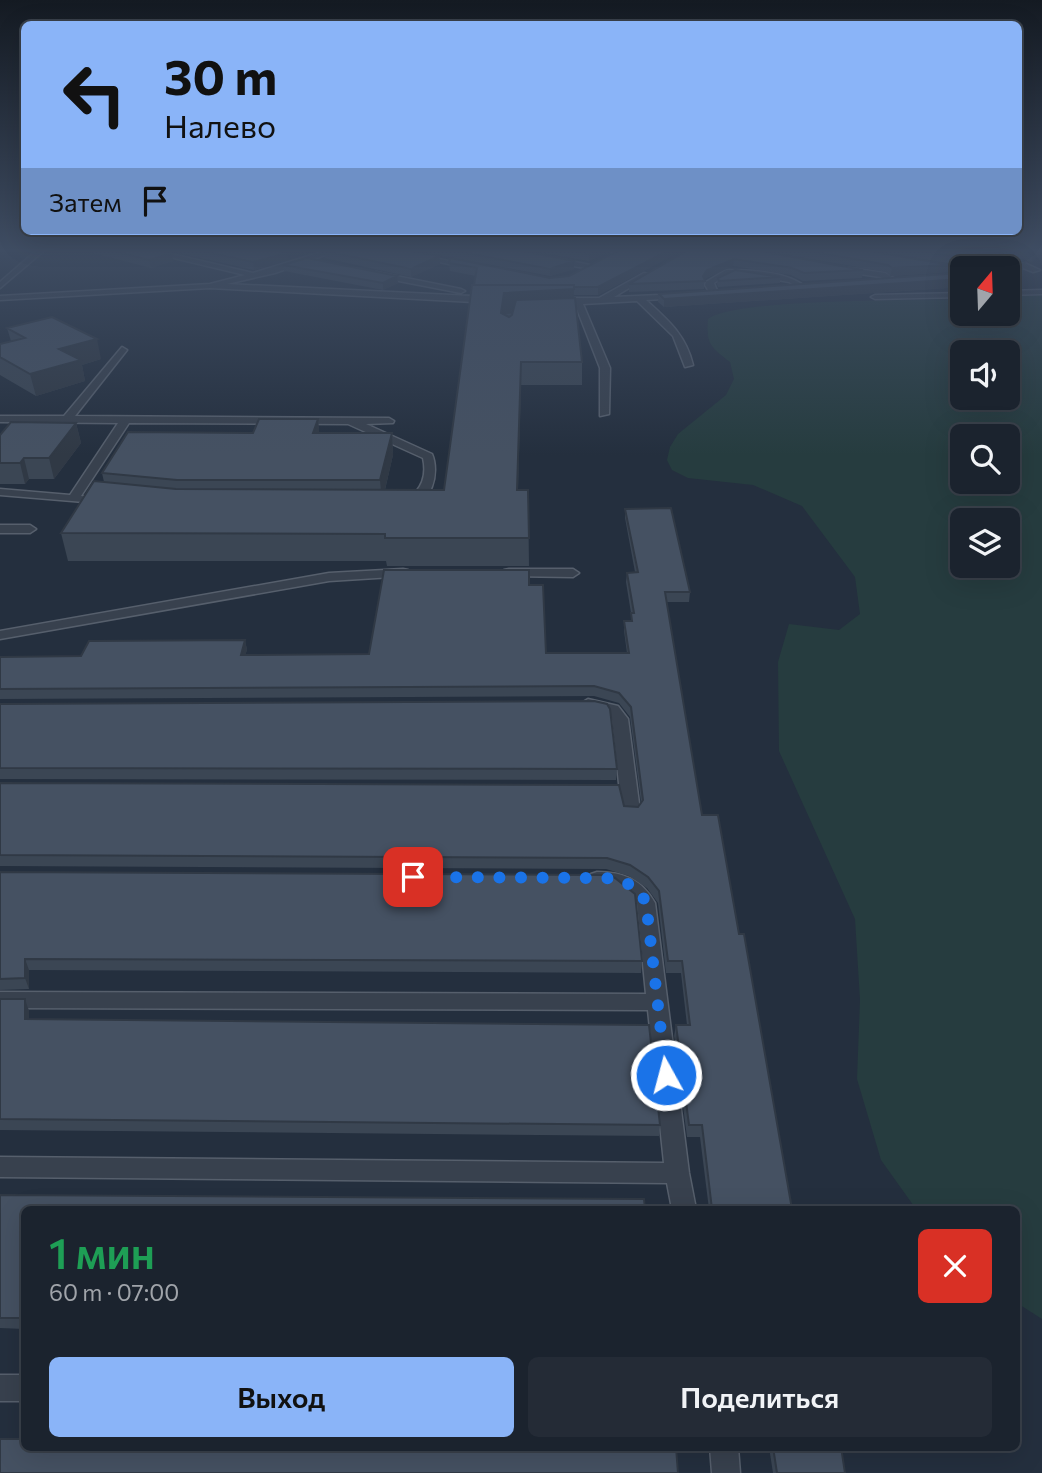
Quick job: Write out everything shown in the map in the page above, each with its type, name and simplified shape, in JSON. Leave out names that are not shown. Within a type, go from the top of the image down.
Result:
[{"type":"lane","points":[[586,318],[606,368],[604,414]]},
{"type":"lane","points":[[659,318],[685,346],[688,365]]},
{"type":"lane","points":[[67,419],[122,350]]},
{"type":"lane","points":[[0,419],[389,421]]},
{"type":"lane","points":[[18,430],[26,419]]},
{"type":"lane","points":[[73,499],[126,419]]},
{"type":"lane","points":[[348,420],[428,456],[428,485],[424,492],[400,507]]},
{"type":"lane","points":[[0,492],[114,503]]},
{"type":"lane","points":[[0,528],[30,528]]},
{"type":"lane","points":[[0,635],[356,573],[424,573]]},
{"type":"lane","points":[[492,573],[573,573]]},
{"type":"lane","points":[[566,704],[594,704],[613,709],[620,719],[621,788],[631,811]]},
{"type":"lane","points":[[579,878],[626,881],[638,890],[646,902],[677,1173],[683,1206]]},
{"type":"lane","points":[[0,1000],[657,1002]]},
{"type":"lane","points":[[0,1167],[677,1173]]},
{"type":"lane","points":[[0,1388],[21,1388]]},
{"type":"lane","points":[[724,1451],[726,1473]]},
{"type":"green space","points":[[711,318],[950,318],[950,326],[1020,326],[1020,318],[1042,318],[1042,1319],[1020,1305],[1020,1206],[914,1206],[881,1160],[857,1079],[860,1000],[855,919],[779,751],[778,662],[789,624],[839,630],[860,614],[855,577],[802,506],[753,485],[688,478],[672,470],[667,460],[670,447],[678,434],[726,395],[734,379],[730,362],[714,349],[708,335],[708,319]]},
{"type":"building","points":[[54,318],[97,339],[59,349],[81,360],[30,374],[0,357],[0,344],[25,338],[7,328]]},
{"type":"building","points":[[468,318],[577,318],[582,362],[521,362],[517,490],[528,490],[529,538],[385,538],[385,534],[61,533],[94,481],[176,489],[444,490]]},
{"type":"building","points":[[259,419],[318,419],[313,433],[392,433],[380,480],[177,480],[102,473],[128,432],[253,433]]},
{"type":"building","points":[[11,422],[76,423],[49,458],[24,458],[20,463],[0,463],[0,435]]},
{"type":"building","points":[[671,508],[690,592],[665,592],[702,815],[718,815],[739,934],[744,934],[791,1206],[712,1206],[702,1125],[689,1125],[676,1025],[690,1025],[682,961],[668,961],[659,891],[648,877],[630,865],[607,858],[0,855],[0,783],[619,785],[624,806],[638,807],[643,800],[631,707],[619,693],[594,686],[0,689],[0,657],[81,656],[89,641],[245,640],[241,655],[369,654],[384,570],[529,570],[529,585],[543,585],[546,653],[629,653],[624,621],[632,621],[631,613],[634,613],[627,573],[638,572],[625,509]]},
{"type":"building","points":[[594,701],[607,704],[610,709],[617,769],[0,768],[0,704]]},
{"type":"building","points":[[0,872],[606,875],[615,878],[635,894],[642,961],[25,959],[25,978],[0,979]]},
{"type":"building","points":[[0,999],[25,999],[25,1019],[649,1025],[660,1125],[0,1119]]},
{"type":"building","points":[[0,1195],[644,1199],[645,1206],[21,1206],[21,1318],[0,1318]]},
{"type":"building","points":[[0,1439],[21,1439],[21,1451],[676,1451],[678,1473],[0,1473]]},
{"type":"building","points":[[774,1451],[842,1451],[845,1473],[777,1473]]},
{"type":"route","points":[[413,877],[606,878],[626,881],[638,890],[646,902],[666,1075]]}]
